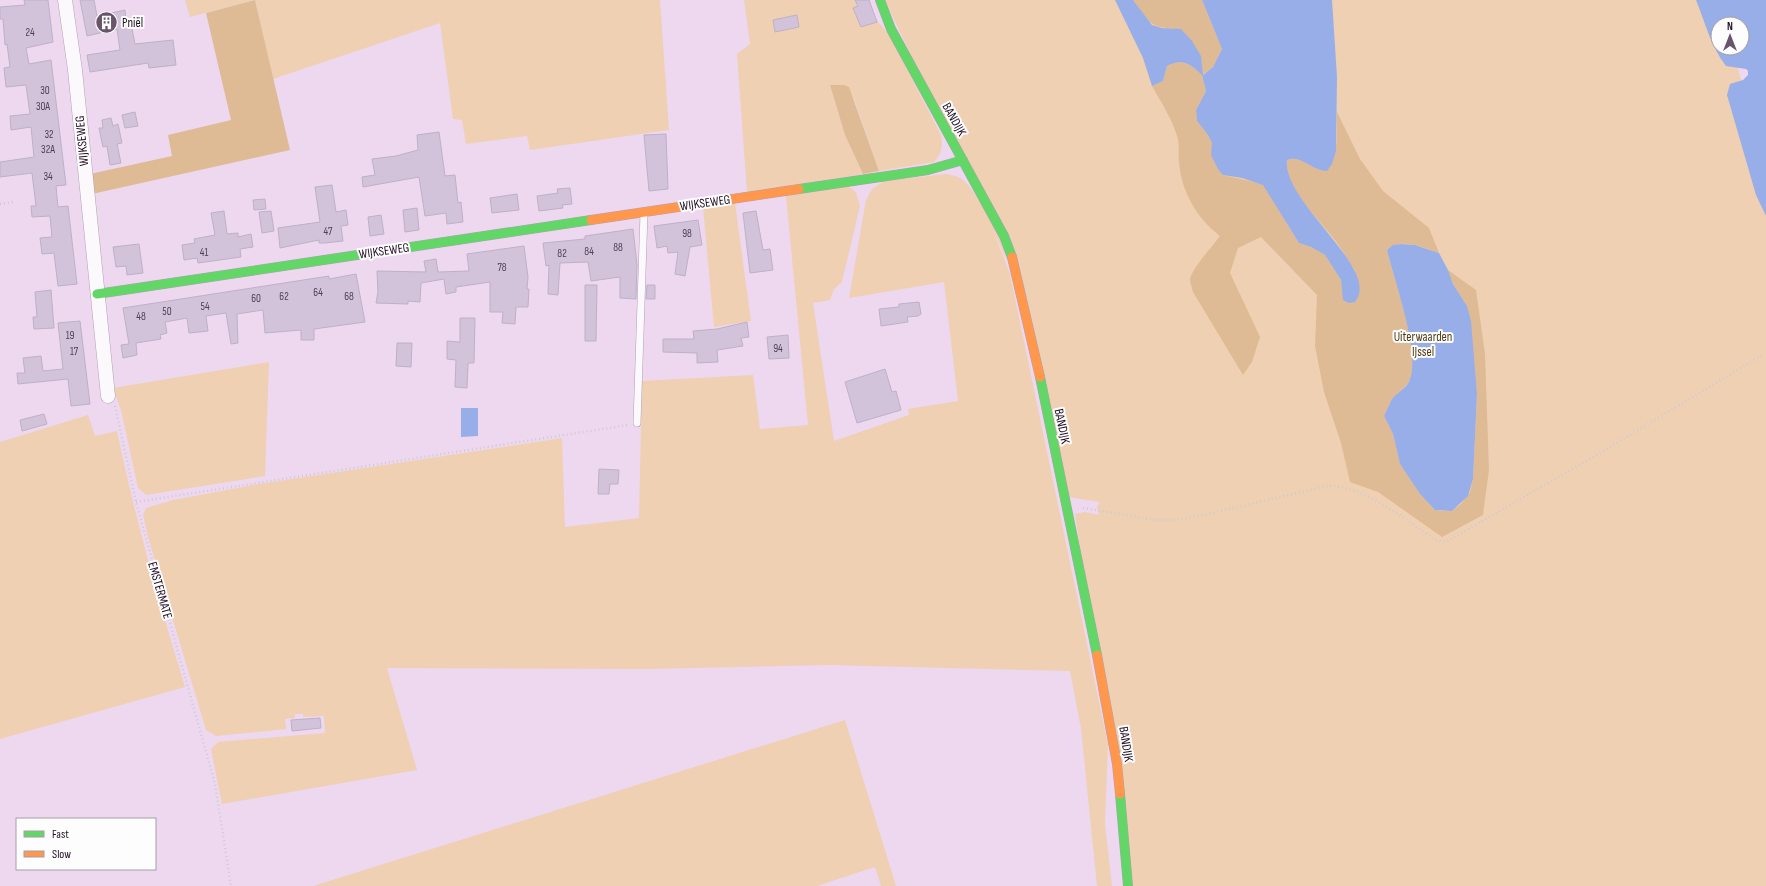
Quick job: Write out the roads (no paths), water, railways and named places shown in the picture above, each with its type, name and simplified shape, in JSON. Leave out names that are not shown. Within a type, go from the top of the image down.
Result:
[{"type":"street","name":"WIJKSEWEG","points":[[65,0],[74,70],[97,294],[644,211],[928,170],[963,160]]},
{"type":"street","name":"BANDIJK","points":[[880,0],[891,29],[1004,236],[1013,260],[1110,718],[1117,764],[1128,886]]},
{"type":"street","points":[[97,294],[108,396]]},
{"type":"lane","points":[[637,423],[644,211]]},
{"type":"water","points":[[1115,0],[1133,0],[1152,25],[1162,28],[1181,29],[1192,41],[1201,56],[1203,75],[1213,67],[1222,49],[1202,0],[1332,0],[1337,77],[1336,151],[1332,164],[1327,171],[1316,168],[1297,159],[1287,160],[1290,177],[1299,195],[1344,254],[1355,272],[1360,288],[1355,302],[1349,303],[1343,300],[1341,280],[1325,255],[1311,247],[1299,243],[1263,185],[1242,178],[1223,175],[1218,169],[1211,155],[1212,143],[1208,135],[1197,121],[1196,110],[1206,91],[1202,75],[1190,65],[1178,62],[1167,66],[1163,81],[1152,86],[1143,58]]},
{"type":"water","points":[[1696,0],[1766,0],[1766,216],[1756,195],[1727,95],[1730,84],[1743,80],[1748,75],[1748,71],[1746,69],[1726,66],[1719,56],[1750,56],[1750,16],[1710,16],[1710,37]]},
{"type":"water","points":[[1393,245],[1415,245],[1439,253],[1448,270],[1453,284],[1467,306],[1471,321],[1477,394],[1473,479],[1468,496],[1452,511],[1435,510],[1420,494],[1400,464],[1393,434],[1384,416],[1392,399],[1405,388],[1409,382],[1412,367],[1412,351],[1405,315],[1387,250]]},
{"type":"water","points":[[461,408],[478,408],[478,436],[461,437]]},
{"type":"place","name":"Pniël","points":[[107,22]]},
{"type":"park label","name":"Uiterwaarden IJssel","points":[[1423,344]]}]
